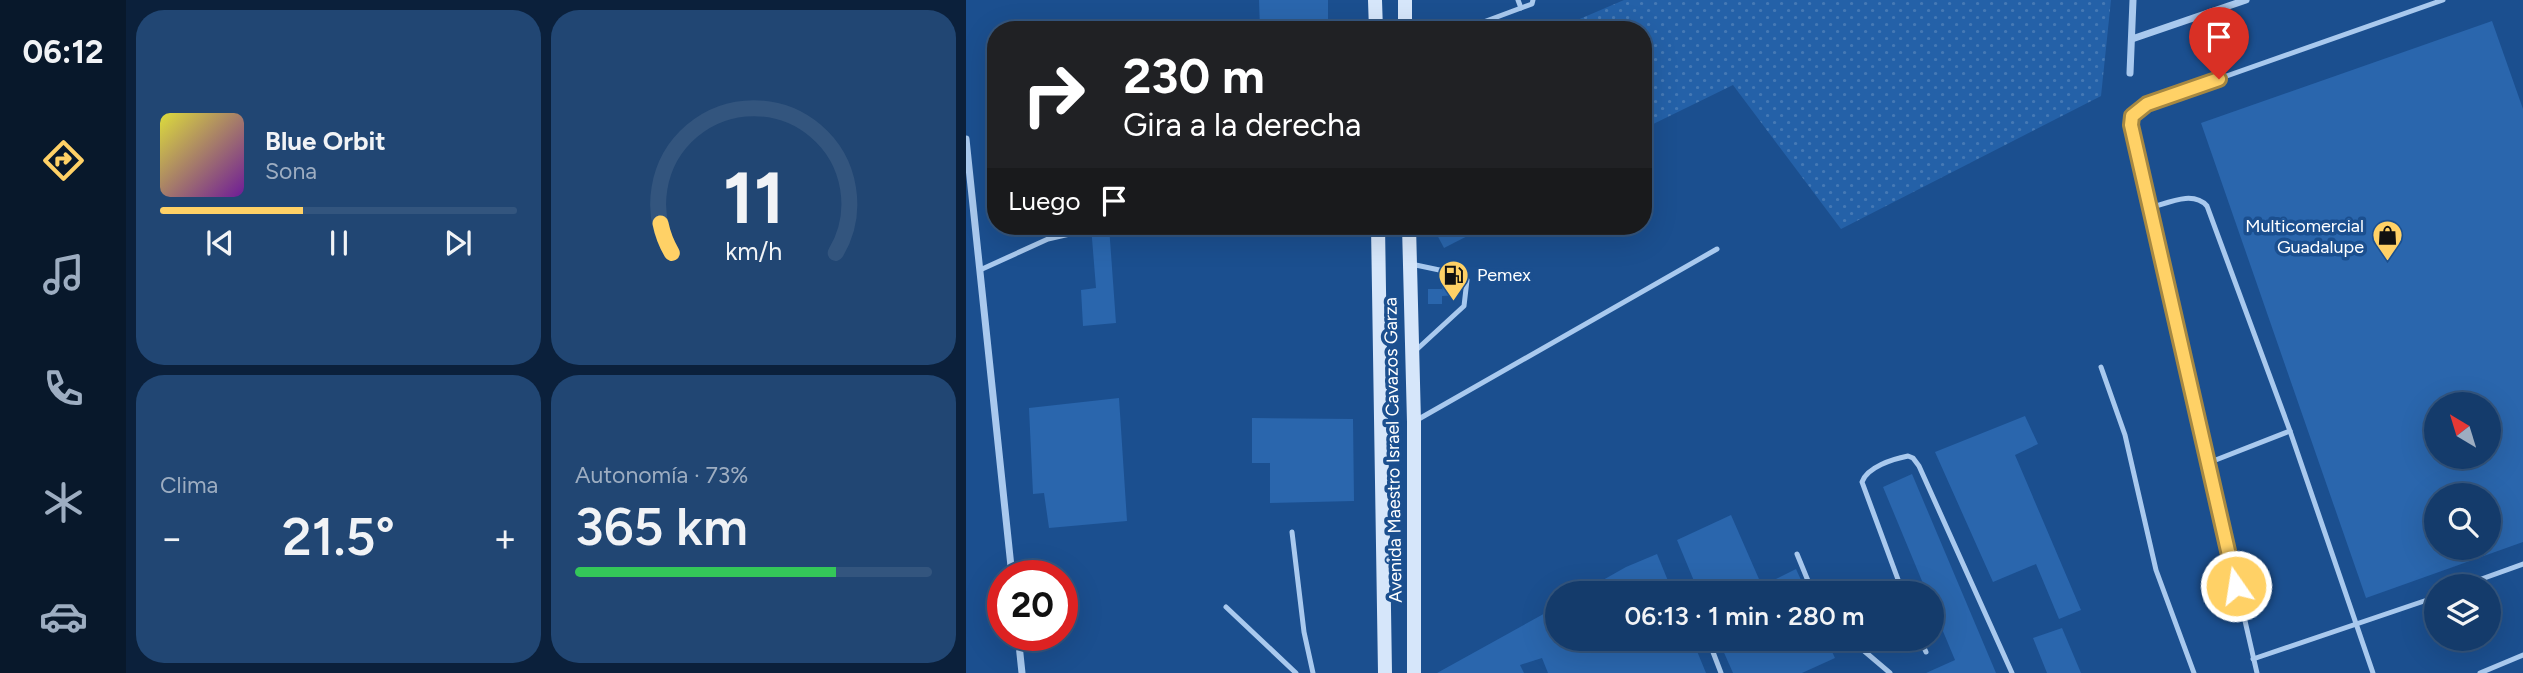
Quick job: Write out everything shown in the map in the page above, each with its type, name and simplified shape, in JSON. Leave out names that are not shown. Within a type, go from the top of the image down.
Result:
[{"type":"main road","points":[[1375,0],[1376,21]]},
{"type":"main road","points":[[1405,0],[1405,21]]},
{"type":"main road","name":"Avenida Maestro Israel Cavazos Garza","points":[[1378,235],[1385,673]]},
{"type":"main road","name":"Avenida Maestro Israel Cavazos Garza","points":[[1409,235],[1414,422],[1415,673]]},
{"type":"street","points":[[2130,73],[2133,0]]},
{"type":"street","points":[[2132,38],[2246,0]]},
{"type":"street","points":[[966,139],[1010,560]]},
{"type":"street","points":[[1020,651],[1022,673]]},
{"type":"lane","points":[[1518,0],[1521,8]]},
{"type":"lane","points":[[1486,21],[1541,0]]},
{"type":"lane","points":[[2257,673],[2131,125],[2132,116],[2147,104],[2443,0]]},
{"type":"lane","points":[[2150,208],[2193,197],[2201,199],[2207,206],[2290,431],[2373,673]]},
{"type":"lane","points":[[980,270],[1048,239],[1065,235]]},
{"type":"lane","points":[[1414,422],[1717,249]]},
{"type":"lane","points":[[1410,264],[1463,275],[1467,280],[1464,306],[1412,354]]},
{"type":"lane","points":[[2101,367],[2125,435],[2156,570],[2194,673]]},
{"type":"lane","points":[[2208,463],[2290,431]]},
{"type":"lane","points":[[1899,581],[1862,482],[1870,471],[1908,456],[1919,466],[2012,673]]},
{"type":"lane","points":[[1292,532],[1304,632],[1313,673]]},
{"type":"lane","points":[[1797,554],[1808,581]]},
{"type":"lane","points":[[2495,574],[2523,564]]},
{"type":"lane","points":[[2253,659],[2424,601]]},
{"type":"lane","points":[[1226,607],[1296,673]]},
{"type":"lane","points":[[1713,651],[1721,673]]},
{"type":"lane","points":[[1864,651],[1890,673]]},
{"type":"lane","points":[[2480,673],[2523,655]]},
{"type":"shaded area","points":[[1624,0],[2111,0],[2101,96],[1841,229],[1733,85],[1652,125],[1652,21],[1575,21]]},
{"type":"building","points":[[1259,0],[1328,0],[1328,21],[1260,21]]},
{"type":"building","name":"Multicomercial Guadalupe","points":[[2492,21],[2523,109],[2523,542],[2501,550],[2501,483],[2424,483],[2424,560],[2473,560],[2433,574],[2424,574],[2424,577],[2366,598],[2201,123]]},
{"type":"building","points":[[1092,235],[1110,235],[1116,323],[1083,326],[1081,290],[1096,288]]},
{"type":"building","points":[[1437,235],[1469,235],[1444,248]]},
{"type":"building","points":[[1459,281],[1459,295],[1442,296],[1442,304],[1428,304],[1428,289],[1442,289],[1442,292],[1443,282]]},
{"type":"building","points":[[1119,398],[1127,521],[1049,528],[1044,493],[1033,494],[1029,408]]},
{"type":"building","points":[[2025,416],[2038,444],[2015,455],[2081,610],[2059,619],[2036,564],[1993,582],[1935,452]]},
{"type":"building","points":[[1252,418],[1353,419],[1354,501],[1270,503],[1270,463],[1252,463]]},
{"type":"building","points":[[1912,474],[1996,673],[1926,673],[1955,660],[1944,634],[1944,581],[1922,581],[1883,487]]},
{"type":"building","points":[[1731,515],[1760,581],[1694,581],[1677,540]]},
{"type":"building","points":[[1657,554],[1668,581],[1601,581]]},
{"type":"building","points":[[1796,569],[1802,581],[1772,581]]},
{"type":"building","points":[[1545,613],[1545,651],[1697,651],[1706,673],[1548,673],[1542,658],[1520,665],[1524,673],[1437,673]]},
{"type":"building","points":[[2062,628],[2081,673],[2047,673],[2033,638]]},
{"type":"building","points":[[1723,651],[1832,651],[1835,658],[1802,673],[1733,673]]},
{"type":"place","name":"Multicomercial Guadalupe","points":[[2387,263]]},
{"type":"place","name":"Pemex","points":[[1454,302]]},
{"type":"route","points":[[2219,79],[2147,104],[2132,116],[2131,125],[2236,586]]}]
